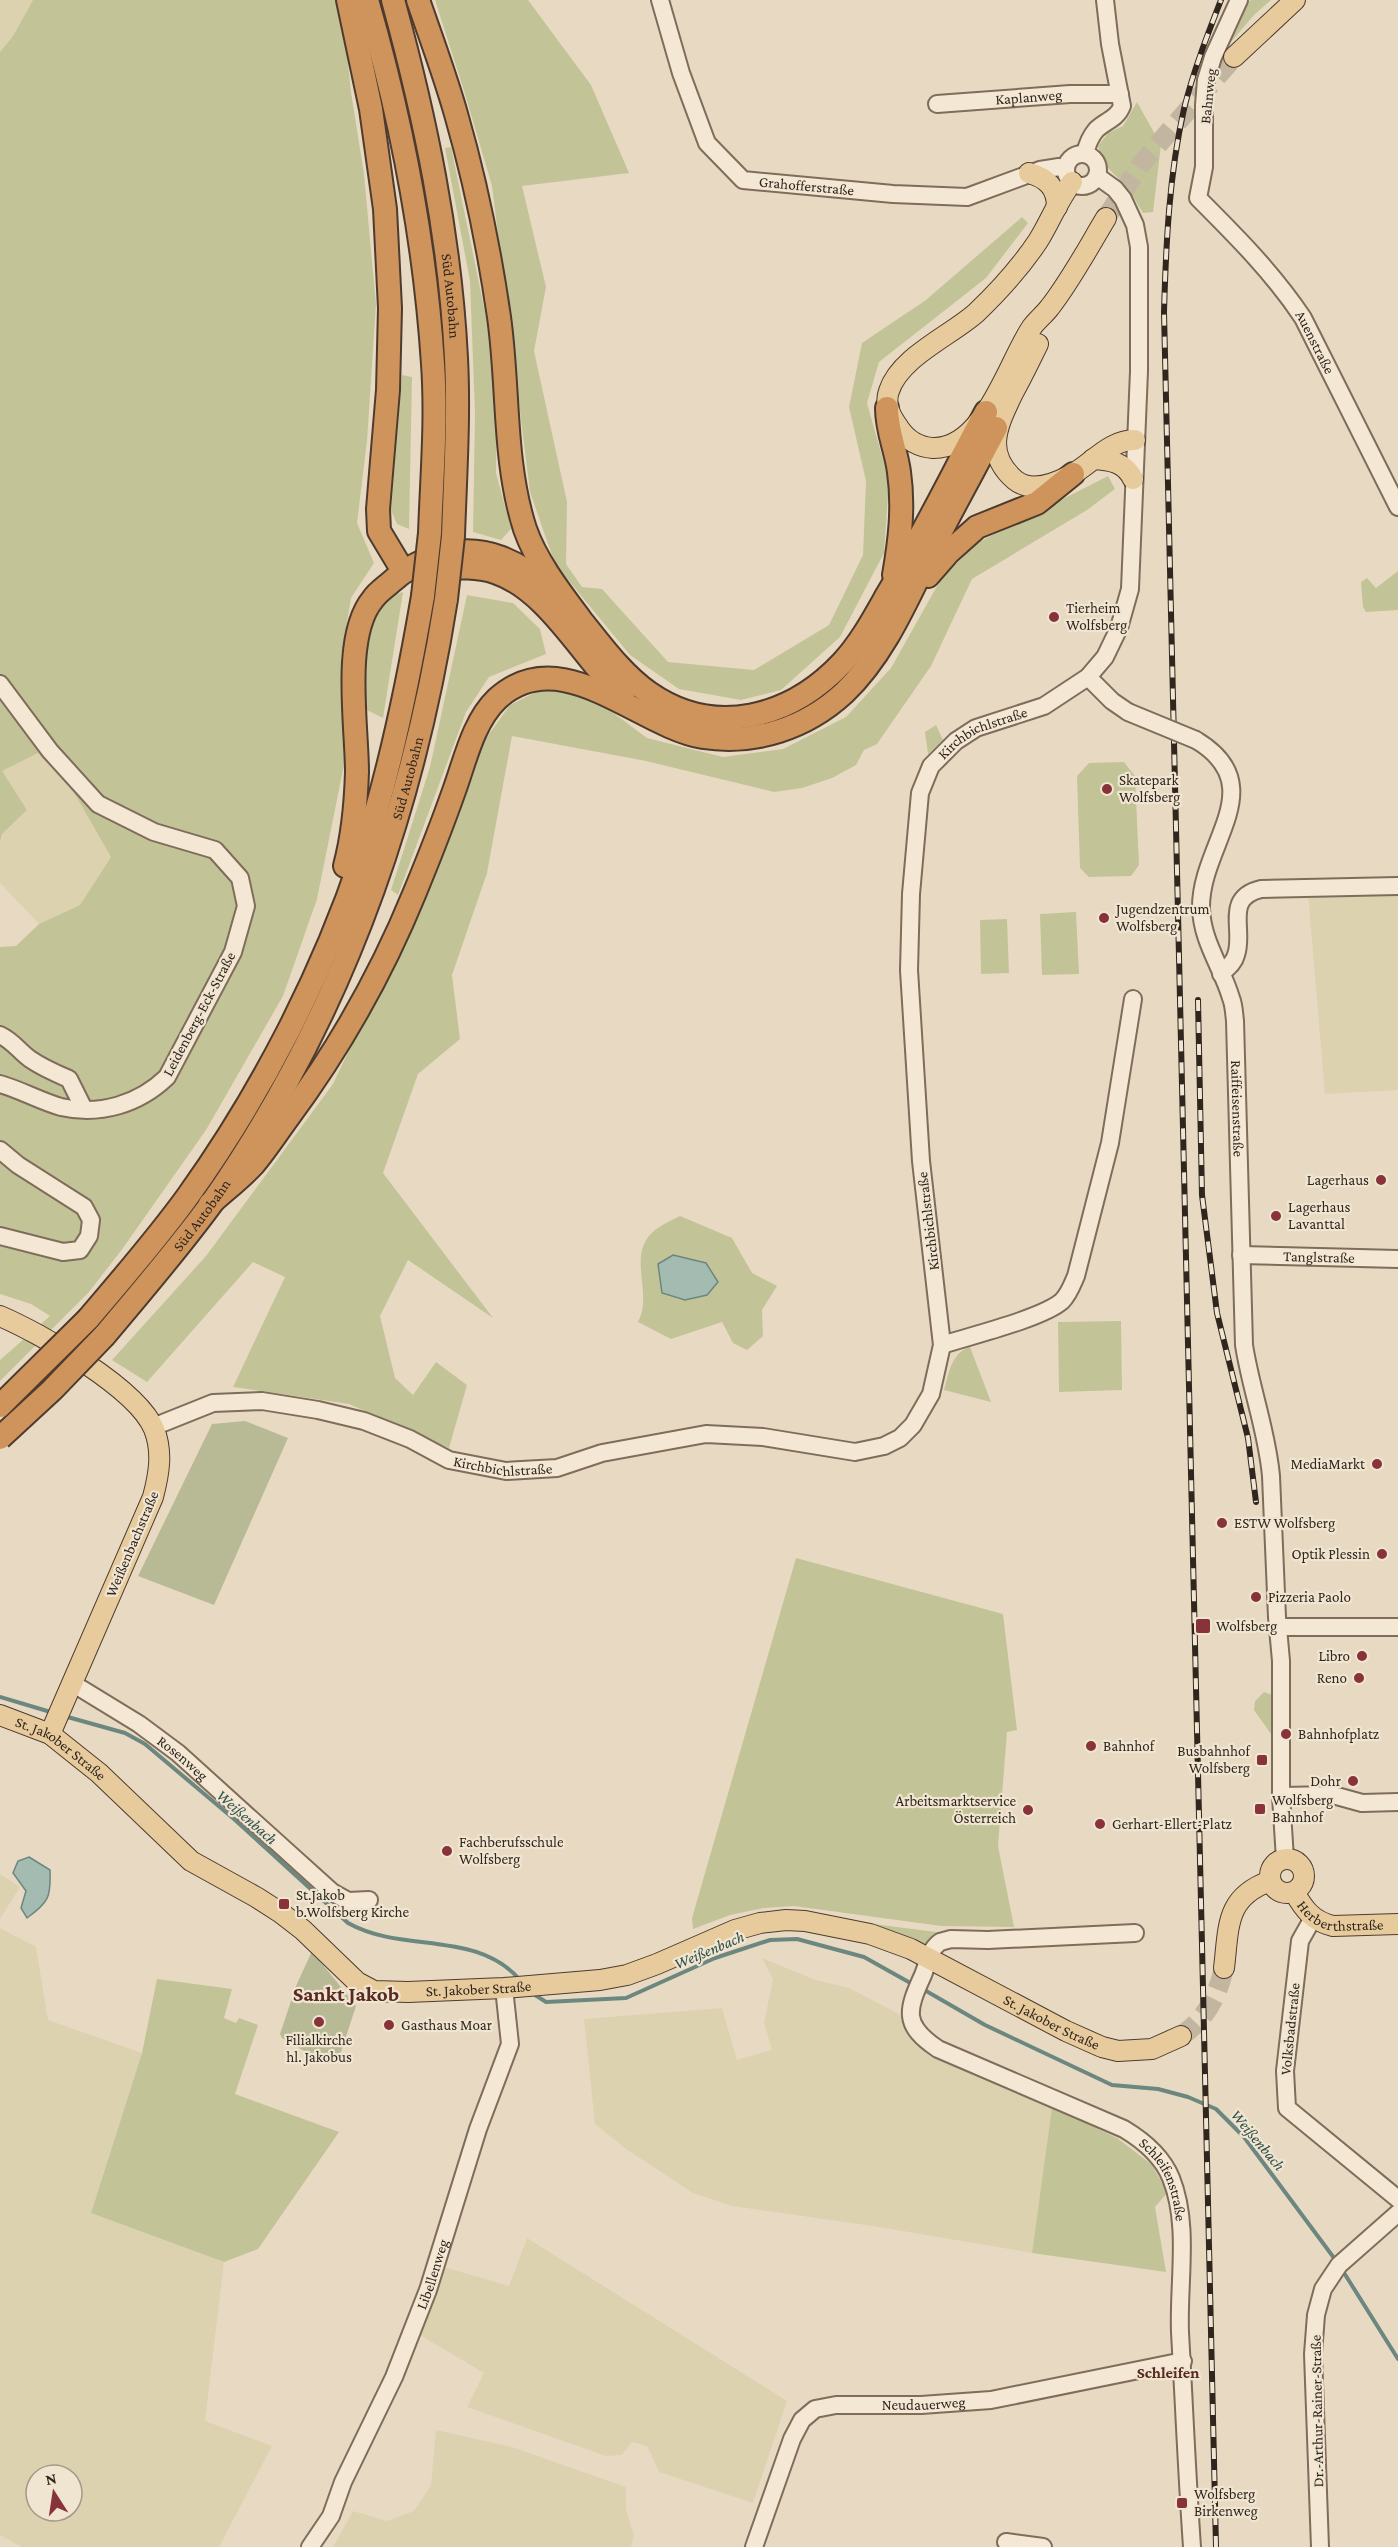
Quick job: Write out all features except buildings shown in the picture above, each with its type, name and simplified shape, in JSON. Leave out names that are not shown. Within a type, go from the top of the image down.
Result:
[{"type":"highway","points":[[348,0],[371,109],[385,209],[390,320],[388,390],[378,509],[379,531],[404,571]]},
{"type":"highway","name":"Süd Autobahn","points":[[0,1406],[88,1319],[188,1195],[246,1107],[299,1008],[332,934],[362,858],[385,782],[412,660],[423,597],[430,533],[434,400],[427,284],[391,88],[367,0]]},
{"type":"highway","name":"Süd Autobahn","points":[[0,1438],[52,1390],[105,1335],[210,1204],[291,1074],[347,959],[374,889],[404,798],[421,731],[446,599],[453,536],[457,433],[456,358],[450,283],[438,195],[428,140],[393,0]]},
{"type":"highway","points":[[418,0],[456,113],[488,244],[500,321],[514,491],[526,532],[543,566],[575,612],[623,670],[650,694],[681,709],[731,719],[762,714],[789,704],[819,686],[845,661],[899,595],[964,537],[977,527],[1037,503],[1073,474]]},
{"type":"highway","points":[[887,408],[889,437],[899,470],[902,517],[899,595]]},
{"type":"highway","points":[[210,1204],[253,1165],[321,1073],[353,1022],[414,895],[476,729],[497,699],[536,679],[556,678],[587,686],[642,714],[702,737],[747,740],[790,729],[828,706],[844,693],[868,666],[899,595],[991,420]]},
{"type":"highway","points":[[332,934],[338,891],[350,846],[355,807],[357,771],[354,665],[360,625],[372,599],[404,571],[438,555],[457,551],[476,551],[497,555],[514,562],[539,579],[575,612]]},
{"type":"highway","points":[[404,571],[468,567],[495,572],[528,590],[610,684],[642,714]]},
{"type":"main road","points":[[1234,57],[1294,0]]},
{"type":"main road","points":[[1029,173],[1038,176],[1054,188],[1057,207]]},
{"type":"main road","points":[[1069,176],[1057,207],[1038,241],[1008,282],[974,315],[908,364],[897,375],[888,393],[887,408],[903,434],[923,447],[936,448],[958,441],[991,420],[1032,327],[1050,307],[1106,218]]},
{"type":"main road","points":[[991,420],[998,458],[1005,471],[1019,483],[1047,486],[1073,474],[1119,442],[1135,440]]},
{"type":"main road","points":[[1093,459],[1113,461],[1123,466],[1133,479]]},
{"type":"main road","name":"Weißenbachstraße","points":[[0,1316],[78,1357],[131,1400],[153,1427],[159,1450],[160,1463],[153,1497],[61,1709]]},
{"type":"main road","name":"St. Jakober Straße","points":[[0,1715],[61,1709],[108,1781],[191,1861],[281,1913],[303,1930],[357,1982],[374,1991],[408,1992],[600,1980],[627,1975],[692,1951],[735,1930],[760,1923],[786,1920],[827,1924],[870,1934],[926,1966],[1102,2048],[1135,2051],[1160,2046],[1181,2036]]},
{"type":"main road","points":[[1285,1859],[1294,1860],[1303,1870],[1303,1882],[1294,1892],[1280,1892],[1270,1881],[1273,1866],[1285,1859]]},
{"type":"main road","points":[[1224,1968],[1233,1910],[1247,1892],[1270,1881]]},
{"type":"main road","name":"Herberthstraße","points":[[1294,1892],[1313,1918],[1333,1926],[1398,1924]]},
{"type":"street","name":"Grahofferstraße","points":[[660,0],[681,73],[707,142],[743,180],[893,194],[967,197],[992,190],[1029,173],[1050,168],[1069,176]]},
{"type":"street","points":[[1085,154],[1090,139],[1096,131],[1119,113],[1122,106],[1110,44],[1105,0]]},
{"type":"street","name":"Bahnweg","points":[[1198,198],[1204,167],[1206,80],[1213,57],[1239,0]]},
{"type":"street","name":"Kaplanweg","points":[[937,104],[1070,94],[1120,94]]},
{"type":"street","points":[[1085,154],[1097,163],[1097,176],[1085,185],[1069,176],[1071,158],[1085,154]]},
{"type":"street","name":"Kirchbichlstraße","points":[[153,1427],[213,1403],[262,1401],[318,1410],[364,1421],[410,1439],[449,1460],[506,1471],[557,1468],[602,1453],[706,1434],[763,1437],[855,1452],[884,1446],[900,1438],[913,1425],[931,1394],[942,1345],[920,1151],[909,970],[911,894],[920,793],[931,766],[956,741],[976,728],[1044,706],[1088,676],[1105,657],[1126,608],[1130,589],[1139,370],[1139,247],[1135,225],[1123,199],[1115,189],[1097,176]]},
{"type":"street","name":"Auenstraße","points":[[1198,198],[1253,254],[1286,292],[1303,318],[1397,502]]},
{"type":"street","name":"Raiffeisenstraße","points":[[1088,676],[1112,701],[1128,712],[1196,740],[1218,757],[1227,769],[1232,789],[1231,809],[1208,866],[1201,907],[1206,937],[1232,999],[1235,1021],[1244,1345],[1269,1454],[1279,1627]]},
{"type":"street","name":"Leidenberg-Eck-Straße","points":[[0,684],[50,751],[98,804],[154,832],[215,850],[240,878],[246,906],[233,952],[167,1077],[152,1092],[135,1101],[109,1108],[84,1109],[61,1107],[0,1084]]},
{"type":"street","points":[[1221,974],[1234,961],[1238,952],[1238,911],[1242,900],[1251,892],[1398,886]]},
{"type":"street","points":[[942,1345],[1040,1313],[1061,1301],[1070,1292],[1110,1143],[1133,999]]},
{"type":"street","points":[[0,1035],[12,1041],[28,1057],[48,1071],[69,1079],[84,1109]]},
{"type":"street","points":[[0,1150],[18,1165],[84,1207],[92,1220],[89,1236],[80,1250],[63,1252],[0,1236]]},
{"type":"street","name":"Tanglstraße","points":[[1241,1255],[1398,1259]]},
{"type":"street","points":[[1285,1859],[1281,1796],[1279,1627],[1398,1627]]},
{"type":"street","name":"Rosenweg","points":[[61,1709],[139,1724],[178,1753],[332,1892],[348,1902],[369,1900]]},
{"type":"street","points":[[1281,1796],[1333,1795],[1362,1803],[1398,1802]]},
{"type":"street","name":"Volksbadstraße","points":[[1313,1918],[1300,1941],[1285,2071],[1287,2108],[1398,2199]]},
{"type":"street","points":[[926,1966],[936,1945],[951,1939],[1135,1933]]},
{"type":"street","name":"Schleifenstraße","points":[[926,1966],[911,2002],[911,2018],[918,2032],[929,2043],[938,2049],[1124,2129],[1147,2145],[1170,2176],[1179,2205],[1180,2333],[1192,2547]]},
{"type":"street","name":"Libellenweg","points":[[310,2547],[330,2516],[343,2482],[394,2377],[428,2290],[478,2129],[510,2044],[509,1987]]},
{"type":"street","name":"Dr.-Arthur-Rainer-Straße","points":[[1320,2547],[1313,2354],[1316,2315],[1323,2289],[1330,2277],[1349,2254],[1398,2213]]},
{"type":"street","name":"Neudauerweg","points":[[754,2547],[792,2439],[802,2420],[815,2409],[836,2405],[921,2405],[992,2400],[1183,2361]]},
{"type":"street","points":[[1006,2542],[1043,2547]]},
{"type":"shaded area","points":[[0,0],[33,0],[13,36],[0,52]]},
{"type":"shaded area","points":[[38,753],[73,791],[111,857],[80,905],[39,924],[0,883],[2,834],[27,810],[1,771]]},
{"type":"shaded area","points":[[1398,892],[1398,1090],[1325,1094],[1308,894]]},
{"type":"shaded area","points":[[673,1255],[706,1263],[718,1282],[707,1295],[685,1300],[662,1293],[658,1264]]},
{"type":"shaded area","points":[[29,1857],[50,1870],[50,1879],[47,1898],[40,1908],[27,1918],[21,1908],[26,1891],[13,1873],[18,1861]]},
{"type":"shaded area","points":[[0,1874],[20,1887],[0,1919]]},
{"type":"shaded area","points":[[0,1928],[36,1947],[48,2020],[142,2053],[91,2213],[224,2262],[205,2421],[272,2446],[219,2547],[22,2547],[0,2535]]},
{"type":"shaded area","points":[[762,1958],[816,1980],[849,1988],[899,2014],[911,2036],[934,2056],[1052,2107],[1032,2253],[873,2226],[732,2206],[693,2193],[626,2149],[595,2124],[584,2019],[722,2008],[737,2060],[772,2050],[764,2023],[773,1979]]},
{"type":"shaded area","points":[[527,2238],[787,2401],[753,2503],[659,2472],[647,2446],[632,2442],[622,2455],[606,2456],[467,2407],[484,2373],[420,2335],[444,2267],[509,2286]]},
{"type":"shaded area","points":[[436,2430],[512,2447],[626,2487],[626,2510],[634,2535],[631,2547],[333,2547],[353,2511],[387,2521],[414,2511],[431,2485]]},
{"type":"green space","points":[[33,0],[338,0],[343,15],[351,92],[364,174],[376,304],[367,441],[357,523],[374,563],[351,598],[341,659],[347,750],[317,899],[283,996],[206,1130],[123,1248],[89,1292],[0,1381],[0,1360],[50,1316],[31,1304],[0,1294],[0,947],[16,946],[39,924],[80,905],[111,857],[73,791],[38,753],[2,771],[27,810],[2,834],[0,842],[0,52],[13,36]]},
{"type":"green space","points":[[435,0],[528,0],[591,85],[629,173],[522,186],[546,287],[534,351],[567,502],[566,564],[582,587],[602,589],[668,662],[754,670],[829,625],[863,555],[866,481],[849,407],[862,343],[926,300],[1022,217],[1028,223],[986,278],[879,362],[867,403],[889,481],[884,553],[840,637],[781,690],[741,700],[679,689],[630,655],[555,564],[530,492],[492,186]]},
{"type":"green space","points":[[1251,0],[1271,0],[1254,15],[1225,49],[1238,10]]},
{"type":"green space","points":[[1137,102],[1161,145],[1153,212],[1143,213],[1128,188],[1103,163],[1098,146],[1108,133],[1123,126]]},
{"type":"green space","points":[[451,147],[487,322],[497,412],[496,473],[511,529],[501,540],[473,532],[475,413],[470,281],[445,148]]},
{"type":"green space","points":[[402,375],[412,377],[409,529],[397,524],[391,510]]},
{"type":"green space","points":[[1108,476],[1115,489],[1087,510],[972,579],[931,666],[877,744],[864,750],[856,765],[832,778],[802,788],[774,792],[646,761],[512,736],[487,873],[452,975],[460,1039],[418,1074],[383,1173],[493,1318],[408,1260],[380,1316],[395,1378],[413,1395],[436,1362],[467,1385],[449,1448],[349,1404],[233,1387],[285,1277],[253,1262],[147,1382],[112,1360],[206,1256],[333,1084],[451,835],[479,748],[510,705],[544,688],[592,697],[647,738],[723,757],[783,749],[846,717],[891,668],[941,579],[977,543]]},
{"type":"green space","points":[[1398,571],[1398,610],[1366,612],[1363,607],[1361,582],[1367,578],[1376,588]]},
{"type":"green space","points":[[403,592],[383,718],[365,709],[364,652],[368,634],[376,616],[388,600]]},
{"type":"green space","points":[[467,595],[513,603],[540,629],[546,654],[489,677],[466,712],[398,895],[391,890],[430,767]]},
{"type":"green space","points":[[936,725],[943,740],[928,754],[925,732]]},
{"type":"green space","points":[[1124,762],[1135,776],[1139,865],[1131,876],[1089,877],[1080,868],[1077,776],[1089,763]]},
{"type":"green space","points":[[1076,912],[1079,974],[1042,975],[1040,914]]},
{"type":"green space","points":[[1007,919],[1009,973],[981,974],[980,920]]},
{"type":"green space","points":[[680,1216],[732,1238],[752,1273],[777,1286],[762,1310],[763,1336],[747,1350],[733,1343],[722,1322],[671,1339],[638,1322],[643,1298],[642,1250],[646,1240],[655,1230]]},
{"type":"green space","points":[[1121,1321],[1122,1390],[1059,1392],[1058,1322]]},
{"type":"green space","points":[[970,1347],[991,1402],[944,1390],[955,1359]]},
{"type":"green space","points":[[245,1421],[288,1438],[214,1605],[138,1576],[212,1424]]},
{"type":"green space","points":[[796,1558],[1003,1614],[1017,1730],[1007,1732],[998,1846],[1014,1927],[941,1926],[794,1906],[764,1908],[730,1915],[693,1929],[692,1918]]},
{"type":"green space","points":[[1264,1692],[1273,1695],[1275,1699],[1273,1733],[1271,1734],[1254,1710],[1255,1701]]},
{"type":"green space","points":[[857,1922],[944,1933],[921,1945]]},
{"type":"green space","points":[[312,1951],[356,2006],[340,2055],[318,2059],[282,2038],[280,2034],[296,1986]]},
{"type":"green space","points":[[157,1979],[232,1989],[224,2018],[236,2023],[239,2018],[258,2025],[235,2094],[339,2132],[258,2249],[224,2262],[91,2213],[142,2053]]},
{"type":"green space","points":[[1052,2107],[1117,2138],[1151,2164],[1168,2192],[1155,2207],[1166,2272],[1032,2253]]},
{"type":"waterway","name":"Weißenbach","points":[[0,1697],[54,1713]]},
{"type":"waterway","name":"Weißenbach","points":[[64,1716],[125,1733],[145,1744],[234,1819],[348,1923],[392,1938],[439,1944],[483,1954],[503,1965],[521,1981]]},
{"type":"waterway","name":"Weißenbach","points":[[532,1993],[546,2002],[626,1998],[715,1958],[770,1940],[797,1939],[864,1957],[914,1985]]},
{"type":"waterway","name":"Weißenbach","points":[[921,1988],[985,2025],[1112,2085],[1158,2089],[1188,2097],[1216,2109],[1244,2137],[1337,2262]]},
{"type":"waterway","name":"Weißenbach","points":[[1341,2268],[1398,2359]]},
{"type":"tunnel","points":[[1106,218],[1141,164],[1234,57]]},
{"type":"tunnel","points":[[1181,2036],[1204,2015],[1214,1998],[1224,1968]]},
{"type":"railway","points":[[1216,2547],[1164,312],[1169,210],[1179,134],[1192,81],[1221,0]]},
{"type":"railway","points":[[1198,1000],[1202,1195],[1217,1313],[1248,1438],[1256,1502]]},
{"type":"place","name":"Tierheim Wolfsberg","points":[[1054,617]]},
{"type":"place","name":"Skatepark Wolfsberg","points":[[1107,789]]},
{"type":"place","name":"Jugendzentrum Wolfsberg","points":[[1104,918]]},
{"type":"place","name":"Lagerhaus","points":[[1381,1180]]},
{"type":"place","name":"Lagerhaus Lavanttal","points":[[1276,1216]]},
{"type":"place","name":"MediaMarkt","points":[[1377,1464]]},
{"type":"place","name":"ESTW Wolfsberg","points":[[1222,1523]]},
{"type":"place","name":"Optik Plessin","points":[[1382,1554]]},
{"type":"place","name":"Pizzeria Paolo","points":[[1256,1597]]},
{"type":"place","name":"Wolfsberg","points":[[1203,1626]]},
{"type":"place","name":"Libro","points":[[1362,1656]]},
{"type":"place","name":"Reno","points":[[1359,1678]]},
{"type":"place","name":"Bahnhofplatz","points":[[1286,1734]]},
{"type":"place","name":"Bahnhof","points":[[1091,1746]]},
{"type":"place","name":"Busbahnhof Wolfsberg","points":[[1262,1760]]},
{"type":"place","name":"Dohr","points":[[1353,1781]]},
{"type":"place","name":"Wolfsberg Bahnhof","points":[[1260,1809]]},
{"type":"place","name":"Arbeitsmarktservice Österreich","points":[[1028,1810]]},
{"type":"place","name":"Gerhart-Ellert-Platz","points":[[1100,1824]]},
{"type":"place","name":"Fachberufsschule Wolfsberg","points":[[447,1851]]},
{"type":"place","name":"St.Jakob b.Wolfsberg Kirche","points":[[284,1904]]},
{"type":"place","name":"Filialkirche hl. Jakobus","points":[[319,2022]]},
{"type":"place","name":"Gasthaus Moar","points":[[389,2025]]},
{"type":"place","name":"Wolfsberg Birkenweg","points":[[1182,2503]]},
{"type":"district","name":"Sankt Jakob","points":[[346,1994]]},
{"type":"district","name":"Schleifen","points":[[1168,2372]]}]
